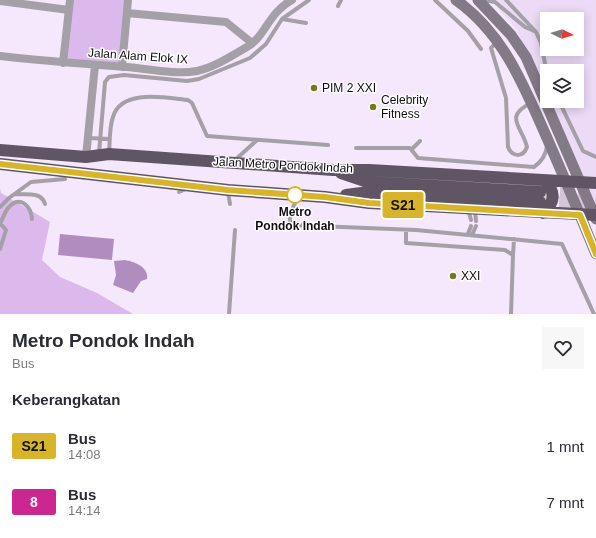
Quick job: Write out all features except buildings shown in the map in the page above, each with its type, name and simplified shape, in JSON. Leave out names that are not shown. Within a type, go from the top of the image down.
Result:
[{"type":"highway","name":"Jalan Metro Pondok Indah","points":[[0,150],[86,157],[104,154],[333,170],[369,170],[542,197],[580,215],[595,216]]},
{"type":"highway","points":[[84,173],[86,157]]},
{"type":"highway","name":"Jalan Metro Pondok Indah","points":[[0,164],[228,190],[325,197],[473,215],[542,197],[566,182],[596,183]]},
{"type":"highway","points":[[325,197],[369,192],[542,197]]},
{"type":"main road","points":[[457,0],[478,18],[498,41],[512,63],[532,103],[596,254]]},
{"type":"main road","points":[[479,0],[519,45],[595,216]]},
{"type":"street","points":[[63,63],[70,0]]},
{"type":"street","points":[[122,67],[128,0]]},
{"type":"street","points":[[282,3],[292,0]]},
{"type":"street","points":[[0,1],[69,10]]},
{"type":"street","name":"Jalan Alam Elok IX","points":[[0,56],[63,63],[197,71],[226,59],[252,43],[282,3]]},
{"type":"street","points":[[127,13],[226,22],[252,43]]},
{"type":"street","points":[[86,157],[95,65]]},
{"type":"lane","points":[[104,154],[100,139],[105,82],[109,77],[124,76],[187,81],[199,79],[250,58],[266,44],[282,19],[309,0]]},
{"type":"lane","points":[[338,6],[341,0]]},
{"type":"lane","points":[[435,0],[464,27],[481,49]]},
{"type":"lane","points":[[479,0],[495,2],[525,28],[536,32]]},
{"type":"lane","points":[[506,0],[536,32],[542,43],[545,64]]},
{"type":"lane","points":[[282,19],[306,23]]},
{"type":"lane","points":[[498,41],[491,48],[506,98],[508,147],[510,152],[514,154],[521,155],[527,147],[516,121],[516,116],[520,109],[532,103]]},
{"type":"lane","points":[[104,154],[110,140],[113,115],[119,107],[136,97],[145,96],[188,100],[192,103],[207,136],[256,141],[328,145]]},
{"type":"lane","points":[[562,108],[583,151],[596,157]]},
{"type":"lane","points":[[88,138],[110,140]]},
{"type":"lane","points":[[412,149],[418,158],[534,167],[540,163],[544,156],[547,139]]},
{"type":"lane","points":[[232,163],[256,141]]},
{"type":"lane","points":[[356,148],[412,149],[420,141]]},
{"type":"lane","points":[[0,207],[14,194],[36,181],[65,179],[52,169]]},
{"type":"lane","points":[[179,192],[191,185]]},
{"type":"lane","points":[[228,190],[230,204]]},
{"type":"lane","points":[[14,194],[39,195],[43,198],[45,204]]},
{"type":"lane","points":[[292,210],[298,196]]},
{"type":"lane","points":[[0,249],[6,230],[0,224],[7,208],[15,203],[23,203],[30,209],[32,219]]},
{"type":"lane","points":[[290,217],[290,224],[292,225],[470,234],[562,244],[572,270],[594,314]]},
{"type":"lane","points":[[470,234],[471,226]]},
{"type":"lane","points":[[470,234],[476,226]]},
{"type":"lane","points":[[229,314],[235,230]]},
{"type":"lane","points":[[406,230],[406,243],[505,250],[513,255]]},
{"type":"lane","points":[[510,314],[514,239]]},
{"type":"shaded area","points":[[72,0],[125,0],[119,64],[66,60]]},
{"type":"shaded area","points":[[491,0],[596,0],[596,220],[549,108],[584,108],[584,64],[540,64],[540,85],[517,30]]},
{"type":"shaded area","points":[[0,188],[1,193],[50,222],[42,260],[60,277],[97,293],[133,314],[0,314]]},
{"type":"shaded area","points":[[60,234],[114,239],[112,260],[58,255]]},
{"type":"shaded area","points":[[125,260],[133,262],[144,268],[147,275],[147,279],[141,281],[133,293],[113,285],[116,275],[114,261]]},
{"type":"tunnel","points":[[542,192],[596,194]]},
{"type":"tunnel","points":[[541,202],[596,204]]},
{"type":"bus line","name":"S21","points":[[0,164],[228,190],[325,197],[369,203],[580,215],[596,254]]},
{"type":"place","name":"PIM 2 XXI","points":[[314,88]]},
{"type":"place","name":"Celebrity Fitness","points":[[373,107]]},
{"type":"place","name":"Metro Pondok Indah","points":[[295,195]]},
{"type":"place","name":"XXI","points":[[453,276]]}]
